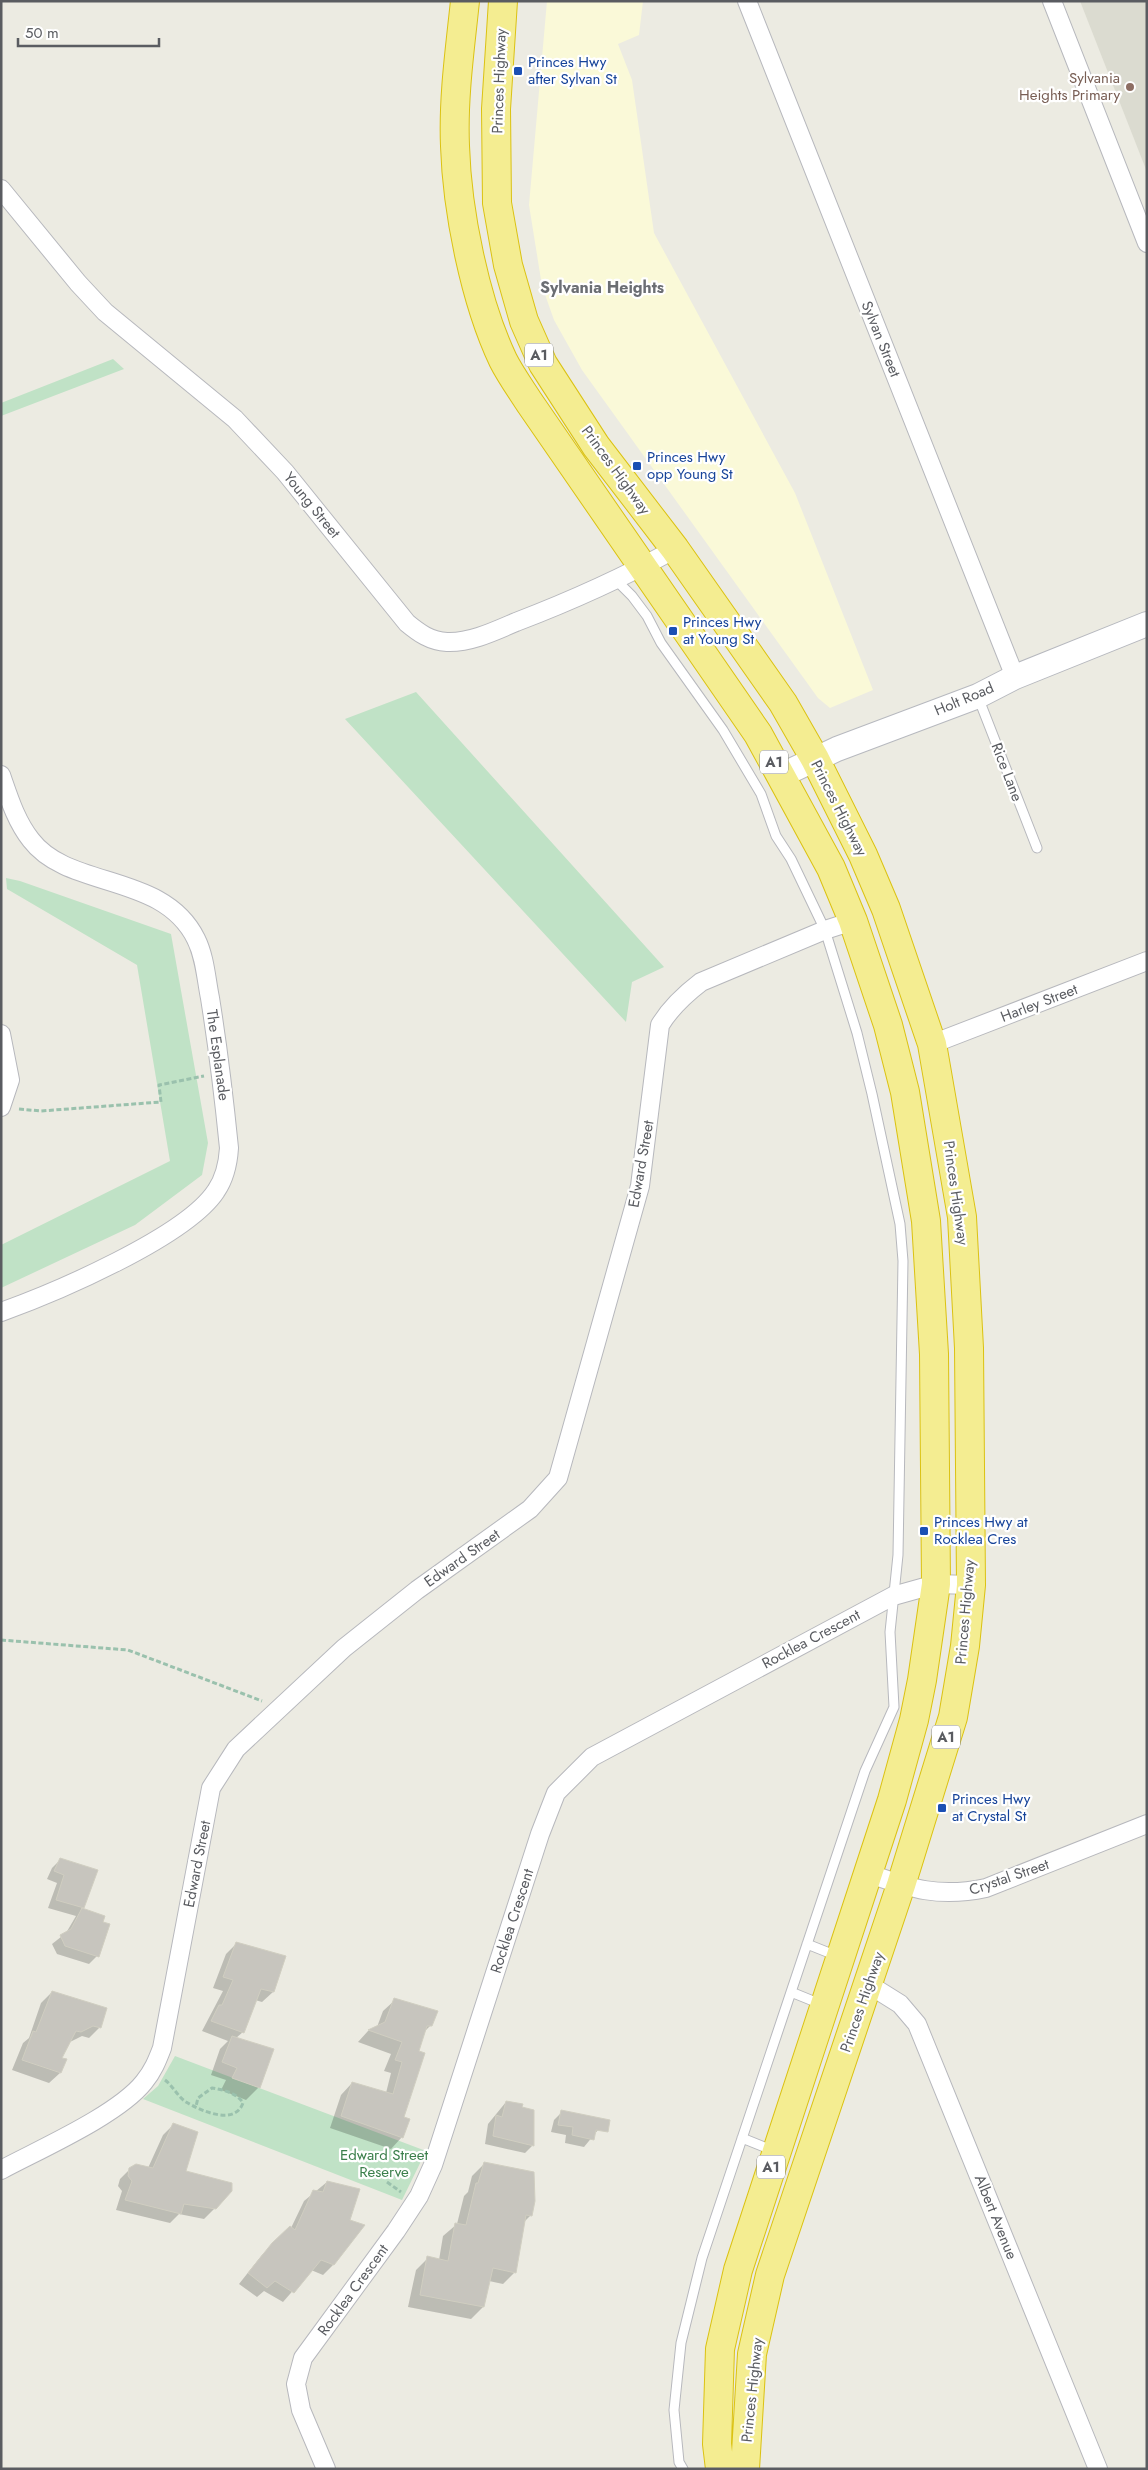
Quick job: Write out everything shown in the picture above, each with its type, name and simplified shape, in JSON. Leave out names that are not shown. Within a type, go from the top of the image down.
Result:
[{"type":"highway","name":"Princes Highway","points":[[465,1],[457,86],[455,145],[460,206],[484,310],[504,360],[529,402],[734,698],[782,775],[831,868],[853,921],[888,1025],[905,1092],[926,1221],[934,1354],[936,1584],[929,1645],[914,1720],[892,1800],[738,2270],[720,2349],[717,2444],[739,2468]]},
{"type":"highway","name":"Princes Highway","points":[[502,1],[496,109],[497,204],[508,265],[524,321],[543,364],[596,446],[675,549],[783,704],[815,760],[863,855],[886,909],[932,1044],[962,1217],[969,1348],[971,1585],[965,1646],[953,1717],[901,1885],[770,2275],[752,2354],[739,2468]]},
{"type":"street","name":"Sylvan Street","points":[[747,1],[1015,677]]},
{"type":"street","points":[[1052,1],[1147,243]]},
{"type":"street","name":"Young Street","points":[[1,189],[78,283],[105,312],[235,419],[285,472],[407,622],[422,635],[448,642],[463,641],[538,614],[616,580],[675,549]]},
{"type":"street","name":"Holt Road","points":[[782,775],[845,746],[978,696],[1015,677],[1147,624]]},
{"type":"street","name":"The Esplanade","points":[[1,775],[22,827],[31,841],[44,853],[63,865],[136,889],[152,897],[186,923],[196,939],[203,959],[221,1072],[229,1161],[215,1192],[199,1211],[144,1247],[61,1287],[1,1312]]},
{"type":"street","name":"Edward Street","points":[[1,2170],[113,2109],[143,2084],[155,2067],[162,2048],[211,1788],[236,1749],[344,1648],[417,1590],[530,1510],[558,1478],[640,1186],[660,1025],[676,1003],[701,982],[825,930],[853,921]]},
{"type":"street","name":"Harley Street","points":[[932,1044],[1147,961]]},
{"type":"street","points":[[1,1034],[10,1080],[7,1106]]},
{"type":"street","name":"Rocklea Crescent","points":[[326,2469],[300,2410],[296,2384],[303,2358],[396,2231],[419,2196],[433,2165],[540,1834],[556,1793],[592,1757],[893,1596],[936,1584],[971,1585]]},
{"type":"street","name":"Crystal Street","points":[[867,1873],[901,1885],[937,1893],[959,1894],[986,1888],[1147,1824]]},
{"type":"street","name":"Albert Avenue","points":[[868,1984],[900,2004],[917,2024],[1098,2469]]},
{"type":"lane","points":[[616,580],[632,596],[667,651],[723,730],[761,794],[776,836],[791,859],[825,930],[861,1050],[900,1224],[902,1261],[898,1555],[890,1632],[894,1707],[865,1771],[702,2258],[681,2343],[674,2410],[679,2462],[683,2469]]},
{"type":"lane","name":"Rice Lane","points":[[978,696],[1036,848]]},
{"type":"lane","points":[[807,1944],[839,1957]]},
{"type":"lane","points":[[791,1992],[824,2005]]},
{"type":"lane","points":[[742,2138],[776,2152]]},
{"type":"path","points":[[7,1106],[41,1111],[161,1102],[159,1086],[221,1072]]},
{"type":"path","points":[[1,1640],[128,1650],[254,1696],[278,1710]]},
{"type":"path","points":[[174,2088],[181,2098],[196,2106],[210,2113],[235,2114],[241,2111],[243,2103],[240,2098],[230,2093],[212,2088],[198,2098],[196,2106]]},
{"type":"path","points":[[387,2182],[404,2195]]},
{"type":"shaded area","points":[[547,1],[643,1],[639,35],[618,44],[632,80],[654,233],[795,493],[873,690],[830,708],[818,698],[582,370],[554,320],[542,286],[529,205]]},
{"type":"shaded area","name":"Sylvania Heights Primary","points":[[1080,1],[1147,1],[1147,172]]},
{"type":"green space","points":[[113,359],[124,369],[1,416],[1,403]]},
{"type":"green space","points":[[416,692],[664,967],[632,982],[626,1022],[345,719]]},
{"type":"green space","points":[[6,878],[20,881],[171,934],[208,1143],[202,1175],[135,1225],[1,1288],[1,1245],[170,1161],[137,965],[7,889]]},
{"type":"green space","name":"Edward Street Reserve","points":[[175,2056],[426,2151],[402,2200],[143,2099],[158,2086]]},
{"type":"building","points":[[60,1858],[98,1870],[84,1908],[56,1900],[64,1875],[54,1871]]},
{"type":"building","points":[[82,1908],[105,1916],[103,1922],[110,1924],[99,1957],[65,1946],[60,1935],[71,1929]]},
{"type":"building","points":[[236,1942],[286,1956],[274,1992],[261,1989],[244,2033],[211,2021],[219,2005],[222,2005],[233,1980],[223,1977]]},
{"type":"building","points":[[52,1991],[107,2008],[101,2028],[93,2026],[81,2032],[76,2031],[62,2058],[67,2059],[61,2073],[22,2060],[33,2031],[36,2032]]},
{"type":"building","points":[[394,1998],[438,2011],[432,2026],[427,2026],[419,2051],[425,2053],[404,2117],[410,2119],[403,2138],[341,2116],[352,2082],[393,2094],[402,2062],[395,2060],[402,2042],[368,2030],[385,2022]]},
{"type":"building","points":[[232,2036],[274,2049],[260,2088],[232,2078],[237,2068],[222,2062]]},
{"type":"building","points":[[506,2101],[523,2104],[522,2107],[534,2110],[534,2146],[493,2136],[496,2115],[502,2117]]},
{"type":"building","points":[[561,2110],[610,2120],[608,2132],[596,2130],[594,2140],[572,2135],[573,2127],[558,2125]]},
{"type":"building","points":[[173,2123],[198,2132],[186,2171],[232,2183],[232,2191],[216,2209],[184,2204],[181,2214],[125,2200],[132,2181],[128,2176],[129,2168],[136,2164],[153,2168]]},
{"type":"building","points":[[484,2162],[534,2172],[535,2201],[532,2216],[526,2215],[516,2273],[493,2268],[484,2307],[420,2295],[427,2256],[448,2261],[455,2223],[466,2225],[476,2183],[478,2183]]},
{"type":"building","points":[[327,2181],[360,2189],[350,2220],[365,2225],[334,2265],[321,2260],[294,2293],[275,2281],[267,2288],[248,2273],[272,2243],[290,2226],[295,2230],[313,2190],[323,2192]]},
{"type":"place","name":"Princes Hwy after Sylvan St","points":[[518,71]]},
{"type":"place","name":"Sylvania Heights Primary","points":[[1130,87]]},
{"type":"place","name":"Princes Hwy opp Young St","points":[[637,466]]},
{"type":"place","name":"Princes Hwy at Young St","points":[[673,631]]},
{"type":"place","name":"Princes Hwy at Rocklea Cres","points":[[924,1531]]},
{"type":"place","name":"Princes Hwy at Crystal St","points":[[942,1808]]},
{"type":"district","name":"Sylvania Heights","points":[[602,287]]}]
